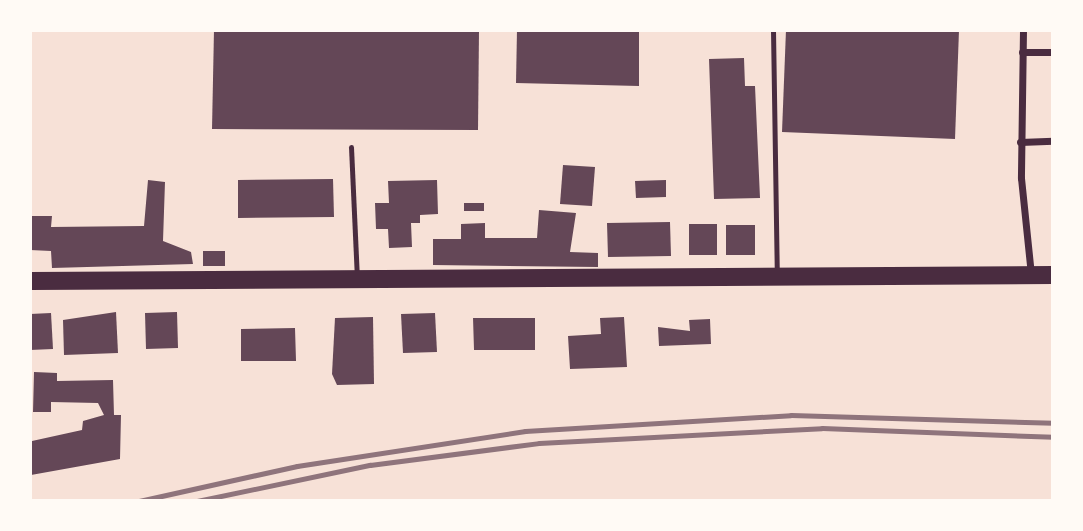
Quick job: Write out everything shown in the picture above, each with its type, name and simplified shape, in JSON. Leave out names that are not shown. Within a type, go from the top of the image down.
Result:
[{"type":"main road","points":[[30,281],[1053,275]]},
{"type":"street","points":[[1023,30],[1020,142],[1031,275]]},
{"type":"street","points":[[1022,52],[1053,52]]},
{"type":"street","points":[[1020,142],[1053,141]]},
{"type":"lane","points":[[774,30],[777,278]]},
{"type":"lane","points":[[351,147],[357,280]]},
{"type":"building","points":[[214,30],[479,30],[478,130],[212,129]]},
{"type":"building","points":[[517,30],[639,30],[639,86],[516,83]]},
{"type":"building","points":[[786,30],[959,30],[955,139],[782,132]]},
{"type":"building","points":[[744,58],[745,86],[755,86],[760,198],[714,199],[709,59]]},
{"type":"building","points":[[563,165],[595,167],[592,206],[560,204]]},
{"type":"building","points":[[333,179],[334,217],[238,218],[238,180]]},
{"type":"building","points":[[148,180],[165,182],[163,241],[191,252],[193,264],[52,268],[51,251],[30,250],[30,216],[52,216],[51,227],[144,226]]},
{"type":"building","points":[[437,180],[438,214],[420,215],[420,223],[411,223],[412,247],[389,248],[388,229],[376,229],[375,203],[389,203],[388,181]]},
{"type":"building","points":[[666,180],[666,197],[636,198],[635,181]]},
{"type":"building","points":[[464,203],[484,203],[484,211],[464,211]]},
{"type":"building","points":[[539,210],[576,213],[570,252],[598,253],[598,267],[433,265],[433,239],[461,239],[461,224],[485,223],[485,238],[537,238]]},
{"type":"building","points":[[670,222],[671,256],[608,257],[607,223]]},
{"type":"building","points":[[689,224],[717,224],[717,255],[689,255]]},
{"type":"building","points":[[726,225],[755,225],[755,255],[726,255]]},
{"type":"building","points":[[203,251],[225,251],[225,266],[203,266]]},
{"type":"building","points":[[116,312],[118,353],[64,355],[63,320]]},
{"type":"building","points":[[177,312],[178,348],[146,349],[145,313]]},
{"type":"building","points":[[51,313],[53,349],[30,350],[30,314]]},
{"type":"building","points":[[435,313],[437,352],[403,353],[401,314]]},
{"type":"building","points":[[373,317],[374,384],[337,385],[332,374],[335,318]]},
{"type":"building","points":[[624,317],[627,367],[570,369],[568,336],[601,334],[600,318]]},
{"type":"building","points":[[473,318],[535,318],[535,350],[474,350]]},
{"type":"building","points":[[710,319],[711,344],[659,346],[658,327],[690,331],[689,320]]},
{"type":"building","points":[[295,328],[296,361],[241,361],[241,329]]},
{"type":"building","points":[[34,372],[57,373],[57,381],[113,380],[114,415],[121,415],[120,459],[31,475],[32,441],[82,430],[83,421],[104,415],[98,403],[51,402],[51,412],[33,412]]},
{"type":"railway","points":[[139,501],[297,466],[525,431],[791,415],[1053,423]]},
{"type":"railway","points":[[197,501],[370,465],[539,443],[822,428],[1053,437]]}]
